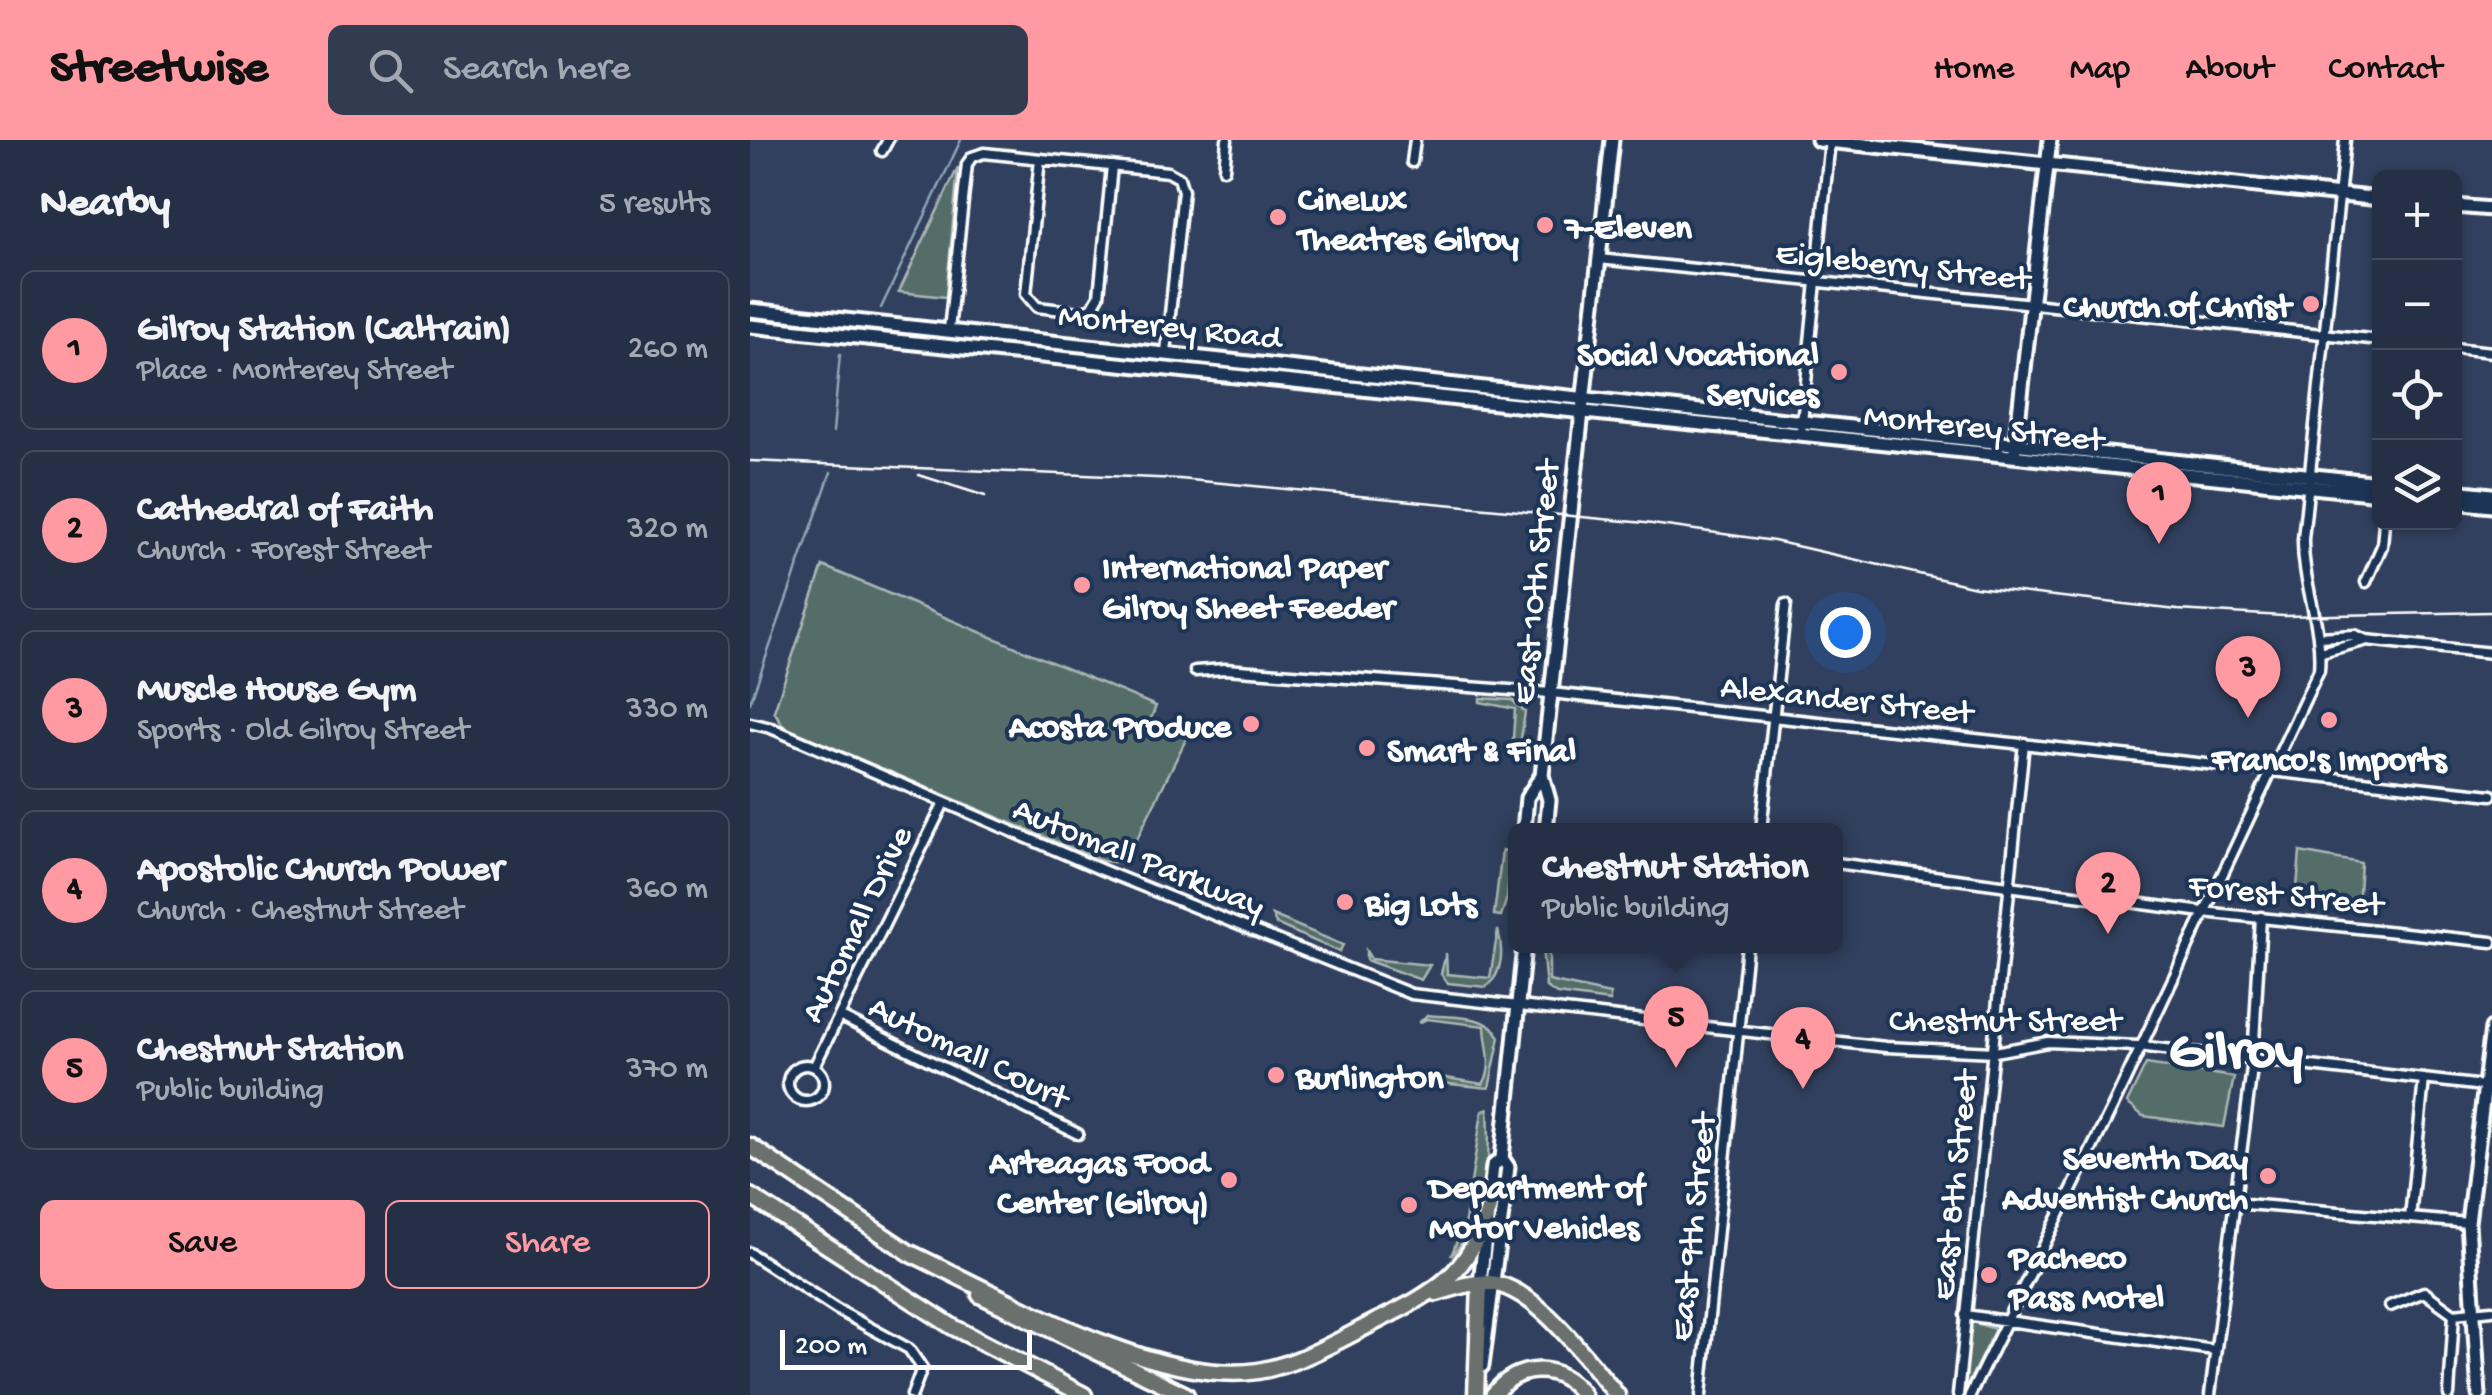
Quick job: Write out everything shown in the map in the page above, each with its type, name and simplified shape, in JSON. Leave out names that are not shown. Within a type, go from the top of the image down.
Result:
[{"type":"highway","points":[[750,1146],[908,1252],[1037,1326],[1186,1395]]},
{"type":"highway","points":[[750,1196],[888,1288],[1084,1395]]},
{"type":"highway","points":[[1408,1305],[1462,1266],[1480,1238],[1488,1206]]},
{"type":"highway","points":[[908,1252],[1106,1342],[1158,1361],[1213,1373],[1284,1364],[1408,1305],[1480,1283],[1496,1284],[1538,1307],[1617,1395]]},
{"type":"highway","points":[[1477,1395],[1480,1283]]},
{"type":"highway","points":[[1493,1395],[1515,1375],[1540,1370],[1565,1377],[1583,1395]]},
{"type":"highway","points":[[1035,1371],[1063,1395]]},
{"type":"main road","name":"East 10th Street","points":[[1546,823],[1548,800],[1542,774],[1612,140]]},
{"type":"main road","points":[[1818,140],[2372,198]]},
{"type":"main road","points":[[2015,451],[2050,140]]},
{"type":"main road","points":[[2462,207],[2492,209]]},
{"type":"main road","name":"Monterey Road","points":[[750,310],[1584,396]]},
{"type":"main road","name":"Monterey Road","points":[[750,326],[1582,413]]},
{"type":"main road","name":"Monterey Street","points":[[1584,396],[1801,427],[2309,482],[2372,493]]},
{"type":"main road","name":"Monterey Street","points":[[1582,413],[1801,427]]},
{"type":"main road","name":"Monterey Street","points":[[2309,482],[2372,483]]},
{"type":"main road","points":[[2462,492],[2492,495]]},
{"type":"main road","points":[[2462,503],[2492,506]]},
{"type":"main road","name":"East 10th Street","points":[[1525,823],[1527,798],[1542,774]]},
{"type":"main road","points":[[1477,1395],[1496,1284],[1508,1167],[1502,1158],[1523,953]]},
{"type":"main road","points":[[2479,1395],[2468,1223],[2489,1087],[2492,1028]]},
{"type":"main road","points":[[1480,1283],[1493,1166],[1502,1158]]},
{"type":"street","points":[[882,151],[888,140]]},
{"type":"street","points":[[1224,169],[1227,140]]},
{"type":"street","points":[[1412,162],[1415,140]]},
{"type":"street","points":[[1970,1395],[2315,683],[2319,637],[2302,566],[2345,140]]},
{"type":"street","points":[[1801,427],[1830,141]]},
{"type":"street","points":[[949,330],[966,169],[972,156],[984,153],[1040,158],[1172,172],[1180,178],[1182,191],[1166,352]]},
{"type":"street","points":[[1040,158],[1026,294],[1037,307],[1059,310],[1083,312],[1098,301],[1112,166]]},
{"type":"street","name":"Eigleberry Street","points":[[1599,259],[2372,339]]},
{"type":"street","points":[[2462,349],[2492,352]]},
{"type":"street","points":[[2366,582],[2382,546],[2383,530]]},
{"type":"street","points":[[1762,823],[1786,604]]},
{"type":"street","points":[[2319,637],[2355,635],[2366,640],[2492,653]]},
{"type":"street","points":[[2320,652],[2366,640]]},
{"type":"street","name":"Alexander Street","points":[[1196,672],[1225,669],[1550,693],[2492,795]]},
{"type":"street","name":"Automall Parkway","points":[[750,723],[771,728],[944,804],[1387,987],[1518,1006]]},
{"type":"street","name":"East 8th Street","points":[[1958,1395],[2024,743]]},
{"type":"street","name":"Automall Drive","points":[[814,1067],[944,804]]},
{"type":"street","name":"Forest Street","points":[[1843,864],[2203,912],[2492,942]]},
{"type":"street","points":[[2210,1395],[2253,1060],[2261,916]]},
{"type":"street","name":"East 9th Street","points":[[1700,1395],[1746,953]]},
{"type":"street","name":"Chestnut Street","points":[[1518,1006],[1738,1032],[1995,1052],[2048,1042],[2138,1046],[2489,1087]]},
{"type":"street","name":"Automall Court","points":[[839,1016],[1078,1134]]},
{"type":"street","name":"Automall Drive","points":[[801,1066],[814,1067],[824,1078],[822,1092],[811,1101],[799,1100],[790,1092],[790,1075],[801,1066]]},
{"type":"street","points":[[2410,1218],[2424,1080]]},
{"type":"street","points":[[2234,1203],[2468,1223]]},
{"type":"street","points":[[750,1252],[845,1314],[914,1352],[922,1368],[912,1395]]},
{"type":"street","points":[[2390,1306],[2424,1292],[2454,1314],[2492,1310]]},
{"type":"street","points":[[2449,1395],[2454,1314]]},
{"type":"street","points":[[1965,1315],[2214,1350]]},
{"type":"green space","points":[[958,167],[946,297],[899,292]]},
{"type":"green space","points":[[929,337],[1254,367],[1254,370]]},
{"type":"green space","points":[[823,566],[1156,706],[1149,724],[1175,735],[1180,726],[1190,731],[1125,863],[1102,861],[784,727],[774,711]]},
{"type":"green space","points":[[1480,698],[1512,700],[1525,712],[1519,753],[1512,753],[1515,709],[1480,702]]},
{"type":"green space","points":[[1502,850],[1508,851],[1507,898],[1501,916],[1494,915]]},
{"type":"green space","points":[[2300,852],[2361,863],[2358,907],[2296,900]]},
{"type":"green space","points":[[1272,915],[1343,945],[1339,952],[1276,924]]},
{"type":"green space","points":[[1498,930],[1501,960],[1492,982],[1486,987],[1448,983],[1441,974],[1446,953],[1447,974],[1490,978]]},
{"type":"green space","points":[[1366,951],[1371,959],[1430,965],[1421,980],[1366,960]]},
{"type":"green space","points":[[1543,953],[1549,953],[1549,981],[1610,994],[1610,1001],[1557,994],[1546,987]]},
{"type":"green space","points":[[1427,1015],[1478,1020],[1494,1029],[1500,1037],[1489,1088],[1421,1081],[1421,1074],[1483,1084],[1488,1070],[1485,1026],[1427,1019],[1419,1023]]},
{"type":"green space","points":[[2146,1064],[2234,1077],[2224,1127],[2143,1116],[2127,1103]]},
{"type":"green space","points":[[1488,1108],[1489,1147],[1480,1206],[1451,1256],[1465,1221],[1482,1112]]},
{"type":"green space","points":[[1969,1321],[1995,1329],[1962,1395]]},
{"type":"waterway","points":[[881,308],[961,140]]},
{"type":"waterway","points":[[833,432],[840,354]]},
{"type":"waterway","points":[[750,703],[831,472]]},
{"type":"railway","points":[[750,461],[1180,479],[1645,523],[1774,541],[1976,587],[2177,610],[2284,616],[2492,612]]},
{"type":"railway","points":[[919,475],[985,496]]},
{"type":"place","name":"CineLux Theatres Gilroy","points":[[1278,217]]},
{"type":"place","name":"7-Eleven","points":[[1545,225]]},
{"type":"place","name":"Church of Christ","points":[[2311,304]]},
{"type":"place","name":"Social Vocational Services","points":[[1839,372]]},
{"type":"place","name":"Gilroy Station (Caltrain)","points":[[2159,544]]},
{"type":"place","name":"International Paper Gilroy Sheet Feeder","points":[[1082,585]]},
{"type":"place","name":"Muscle House Gym","points":[[2248,718]]},
{"type":"place","name":"Franco's Imports","points":[[2329,720]]},
{"type":"place","name":"Acosta Produce","points":[[1251,724]]},
{"type":"place","name":"Smart & Final","points":[[1367,748]]},
{"type":"place","name":"Big Lots","points":[[1345,902]]},
{"type":"place","name":"Cathedral of Faith","points":[[2108,934]]},
{"type":"place","name":"Chestnut Station","points":[[1676,1068]]},
{"type":"place","name":"Burlington","points":[[1276,1075]]},
{"type":"place","name":"Apostolic Church Power","points":[[1803,1089]]},
{"type":"place","name":"Seventh Day Adventist Church","points":[[2268,1176]]},
{"type":"place","name":"Arteagas Food Center (Gilroy)","points":[[1229,1180]]},
{"type":"place","name":"Department of Motor Vehicles","points":[[1409,1205]]},
{"type":"place","name":"Pacheco Pass Motel","points":[[1989,1275]]},
{"type":"district","name":"Gilroy","points":[[2236,1046]]}]
